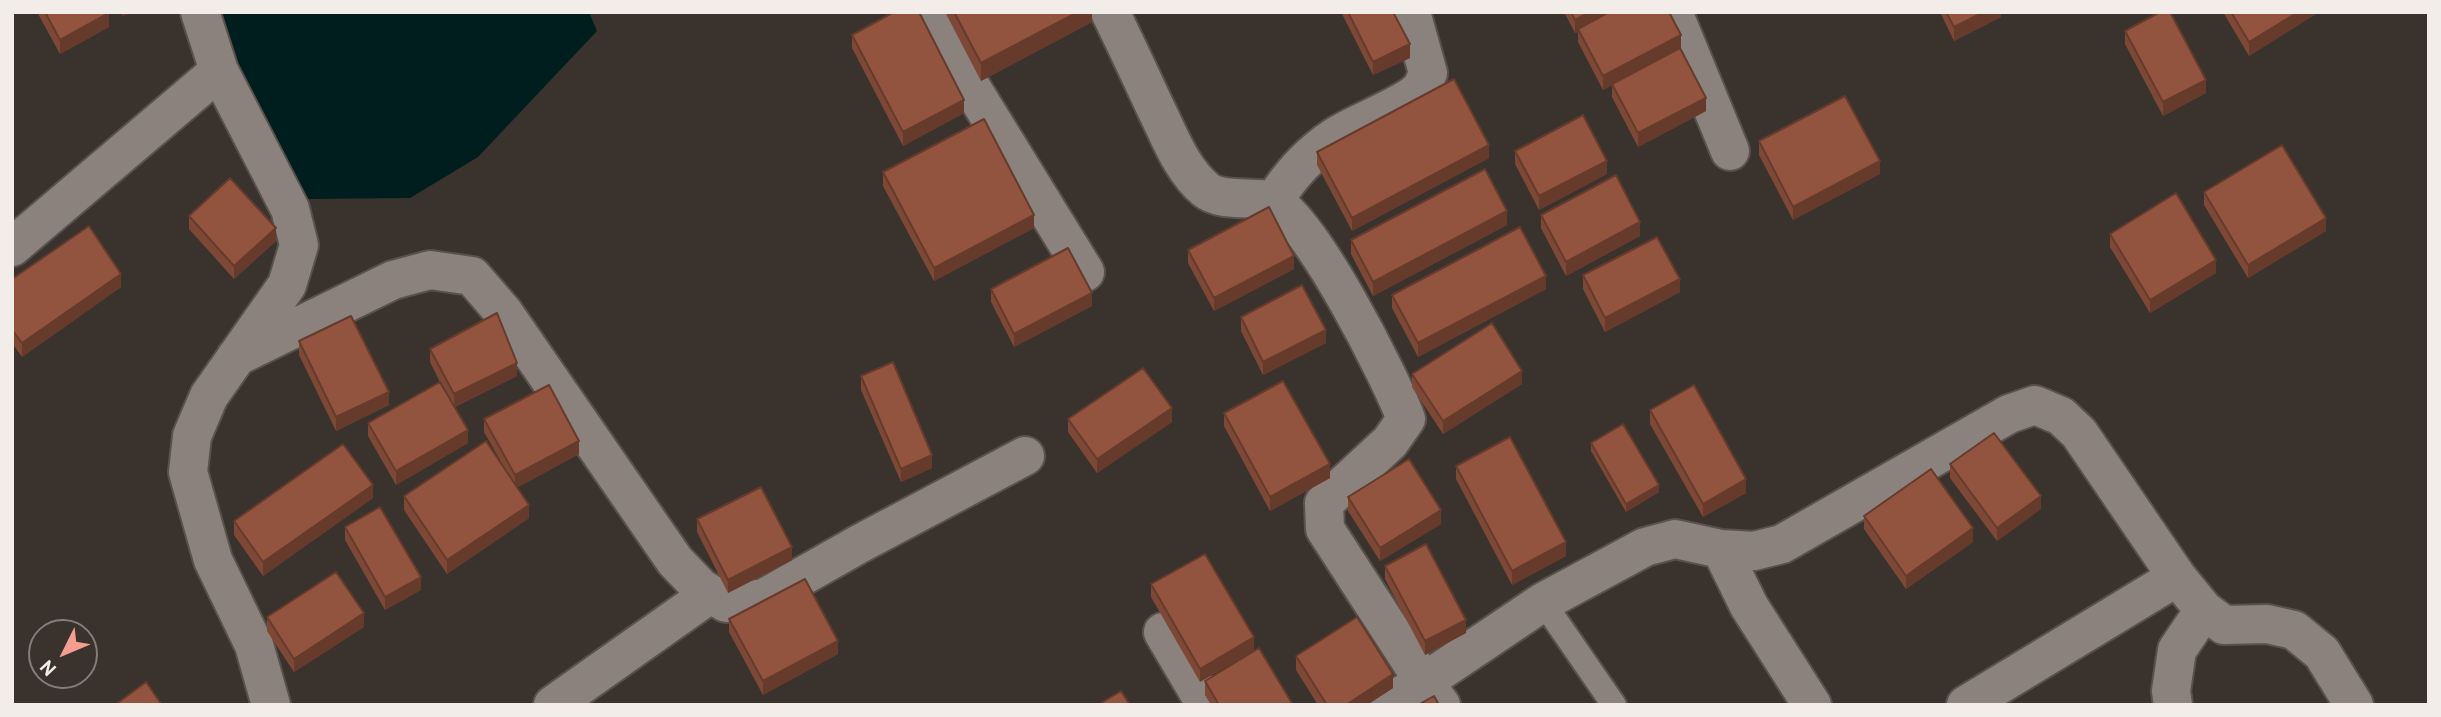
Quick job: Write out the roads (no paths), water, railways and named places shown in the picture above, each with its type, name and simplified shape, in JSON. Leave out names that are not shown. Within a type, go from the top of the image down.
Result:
[{"type":"street","points":[[200,12],[219,71],[290,209],[299,245],[287,285],[209,396],[192,436],[188,472],[214,560],[254,645],[271,705]]},
{"type":"street","points":[[933,12],[952,56],[1085,272]]},
{"type":"street","points":[[1110,12],[1184,167],[1208,192],[1239,200],[1273,202],[1302,228],[1327,266],[1396,391],[1406,419],[1390,442],[1324,503],[1325,529],[1433,694]]},
{"type":"street","points":[[1273,202],[1288,178],[1307,157],[1339,134],[1407,99],[1421,88],[1428,73],[1411,12]]},
{"type":"street","points":[[1673,12],[1730,151]]},
{"type":"street","points":[[12,247],[219,71]]},
{"type":"street","points":[[236,357],[393,281],[430,270],[472,276],[504,313],[675,561],[701,588],[726,603],[764,598],[861,542],[1024,456]]},
{"type":"street","points":[[1385,705],[1433,694],[1543,602],[1645,547],[1675,539],[1721,549],[1754,551],[1782,544],[2010,414],[2035,405],[2061,416],[2079,433],[2177,577],[2204,610],[2224,625],[2267,624],[2294,630],[2322,653],[2354,705]]},
{"type":"street","points":[[1721,549],[1749,606],[1812,705]]},
{"type":"street","points":[[1966,705],[2177,577]]},
{"type":"street","points":[[553,705],[710,594]]},
{"type":"street","points":[[2173,705],[2171,691],[2177,650],[2204,610]]},
{"type":"street","points":[[1163,632],[1206,705]]},
{"type":"lane","points":[[1543,602],[1614,705]]},
{"type":"water","points":[[210,12],[589,12],[597,31],[478,157],[410,198],[305,199]]}]
